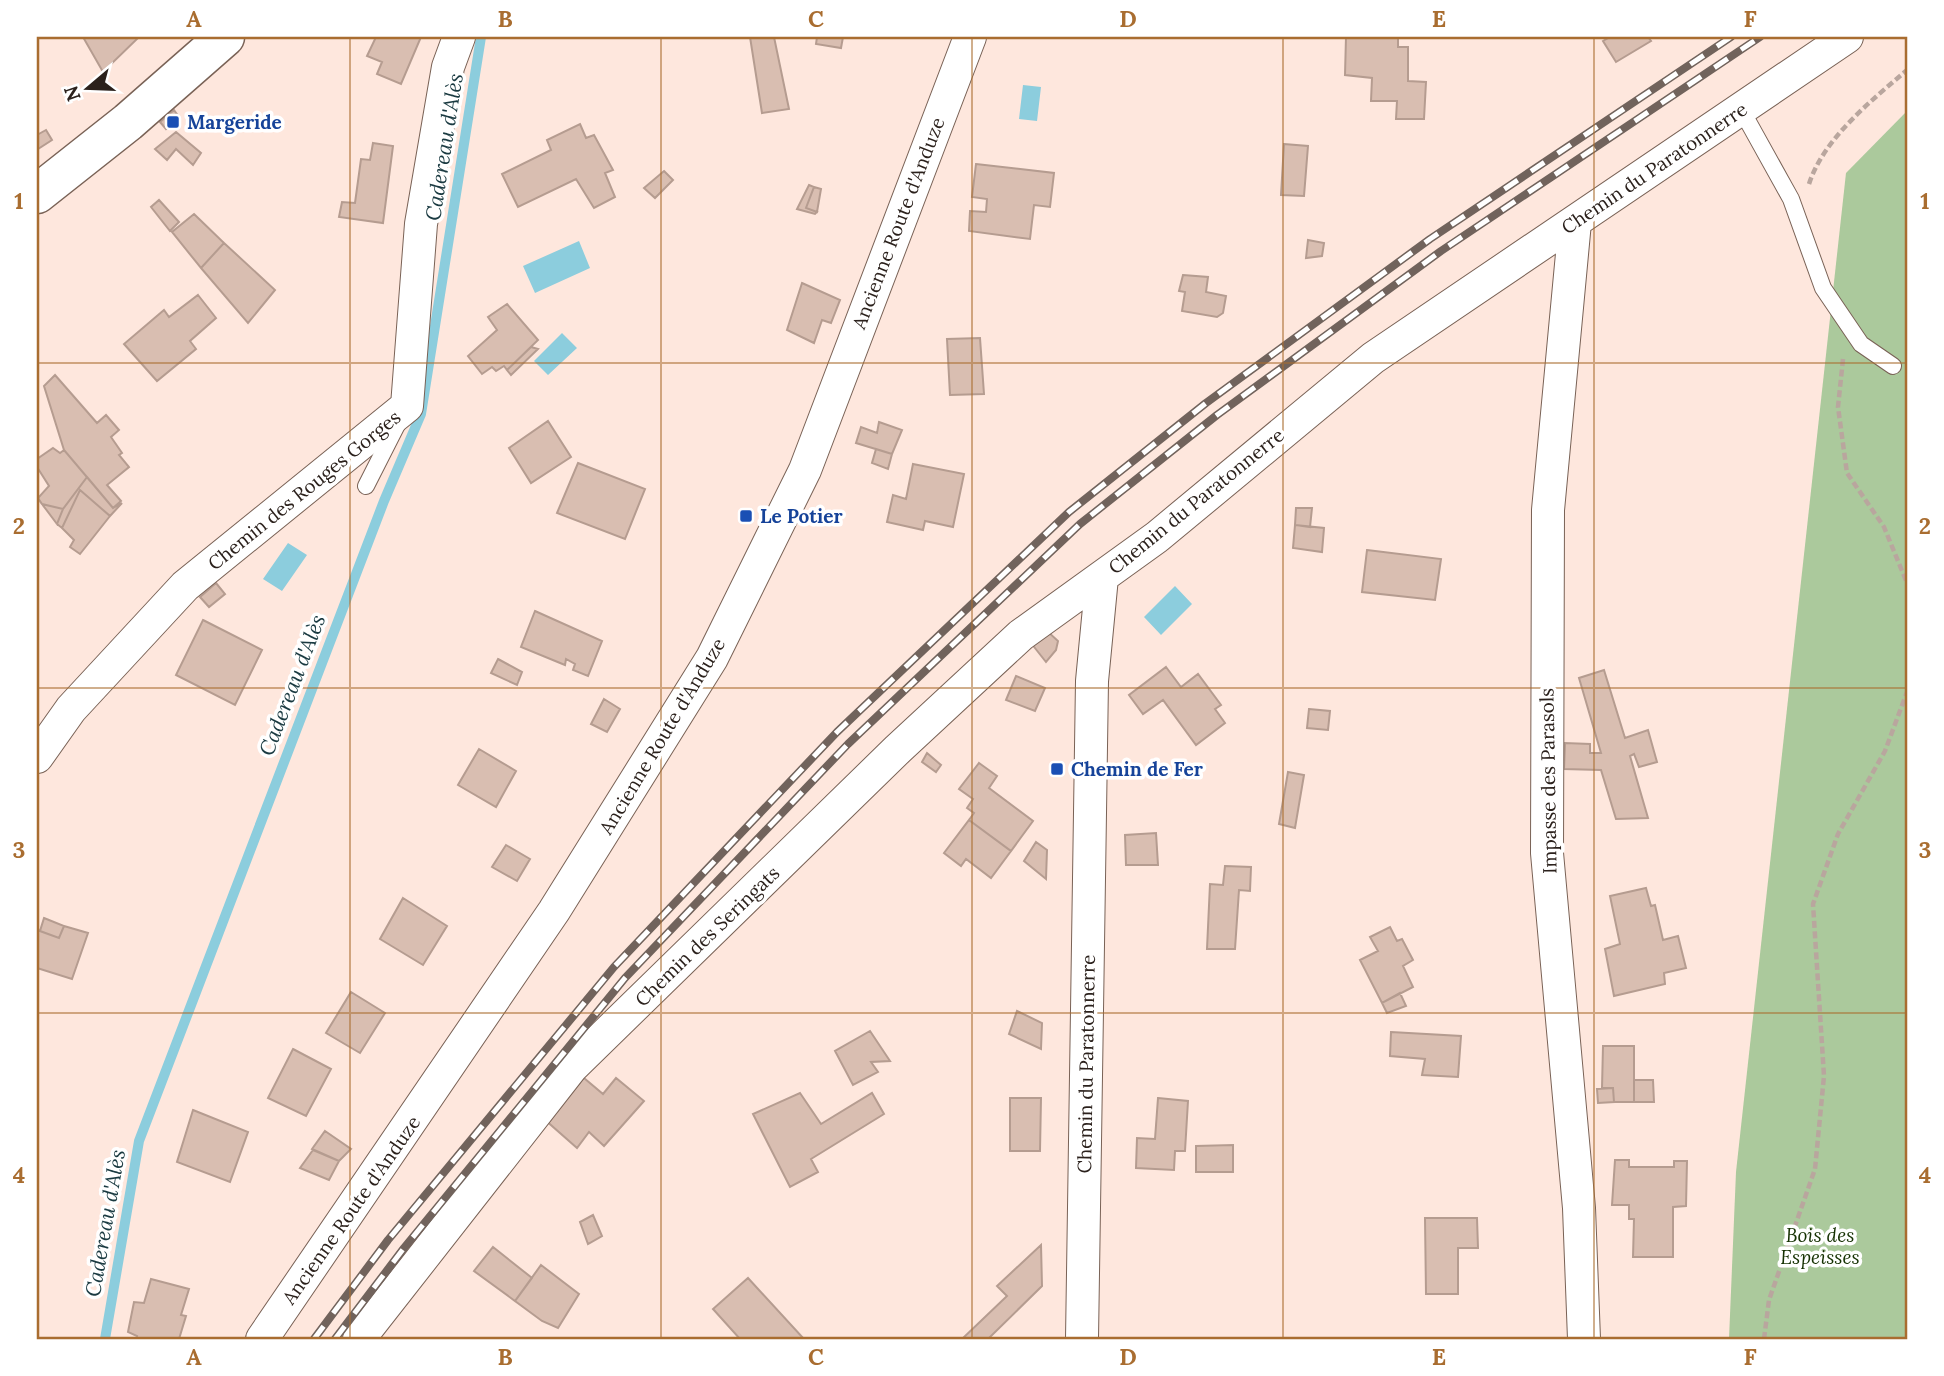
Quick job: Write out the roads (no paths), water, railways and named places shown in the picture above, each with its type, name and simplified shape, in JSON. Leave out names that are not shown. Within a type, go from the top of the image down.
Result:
[{"type":"main road","points":[[37,194],[128,122],[225,37]]},
{"type":"street","name":"Chemin des Rouges Gorges","points":[[37,757],[71,709],[185,586],[407,406],[421,224],[448,67],[459,37]]},
{"type":"street","name":"Ancienne Route d'Anduze","points":[[262,1339],[554,911],[712,658],[805,470],[970,37]]},
{"type":"street","name":"Chemin du Paratonnerre","points":[[1082,1339],[1092,681],[1102,577],[1157,537],[1373,358],[1847,37]]},
{"type":"street","name":"Impasse des Parasols","points":[[1575,222],[1548,510],[1547,853],[1579,1208],[1584,1339]]},
{"type":"street","name":"Chemin des Seringats","points":[[359,1339],[572,1067],[898,749],[1021,635],[1102,577]]},
{"type":"lane","points":[[1741,109],[1791,199],[1823,288],[1861,344],[1893,366]]},
{"type":"lane","points":[[366,486],[407,406]]},
{"type":"water","points":[[1023,85],[1041,87],[1037,121],[1019,119]]},
{"type":"water","points":[[579,241],[590,268],[535,293],[523,266]]},
{"type":"water","points":[[562,333],[577,348],[548,375],[534,361]]},
{"type":"water","points":[[288,543],[307,555],[282,591],[263,579]]},
{"type":"water","points":[[1175,586],[1192,604],[1161,635],[1144,617]]},
{"type":"waterway","name":"Cadereau d'Alès","points":[[105,1339],[139,1141],[384,501],[421,414],[481,37]]},
{"type":"railway","points":[[314,1339],[388,1240],[614,967],[837,732],[1069,512],[1206,403],[1430,239],[1731,37]]},
{"type":"railway","points":[[335,1339],[404,1248],[625,978],[848,744],[1080,524],[1217,415],[1441,251],[1760,37]]},
{"type":"place","name":"Margeride","points":[[173,122]]},
{"type":"place","name":"Le Potier","points":[[746,516]]},
{"type":"place","name":"Chemin de Fer","points":[[1057,769]]},
{"type":"park label","name":"Bois des Espeisses","points":[[1820,1246]]}]
